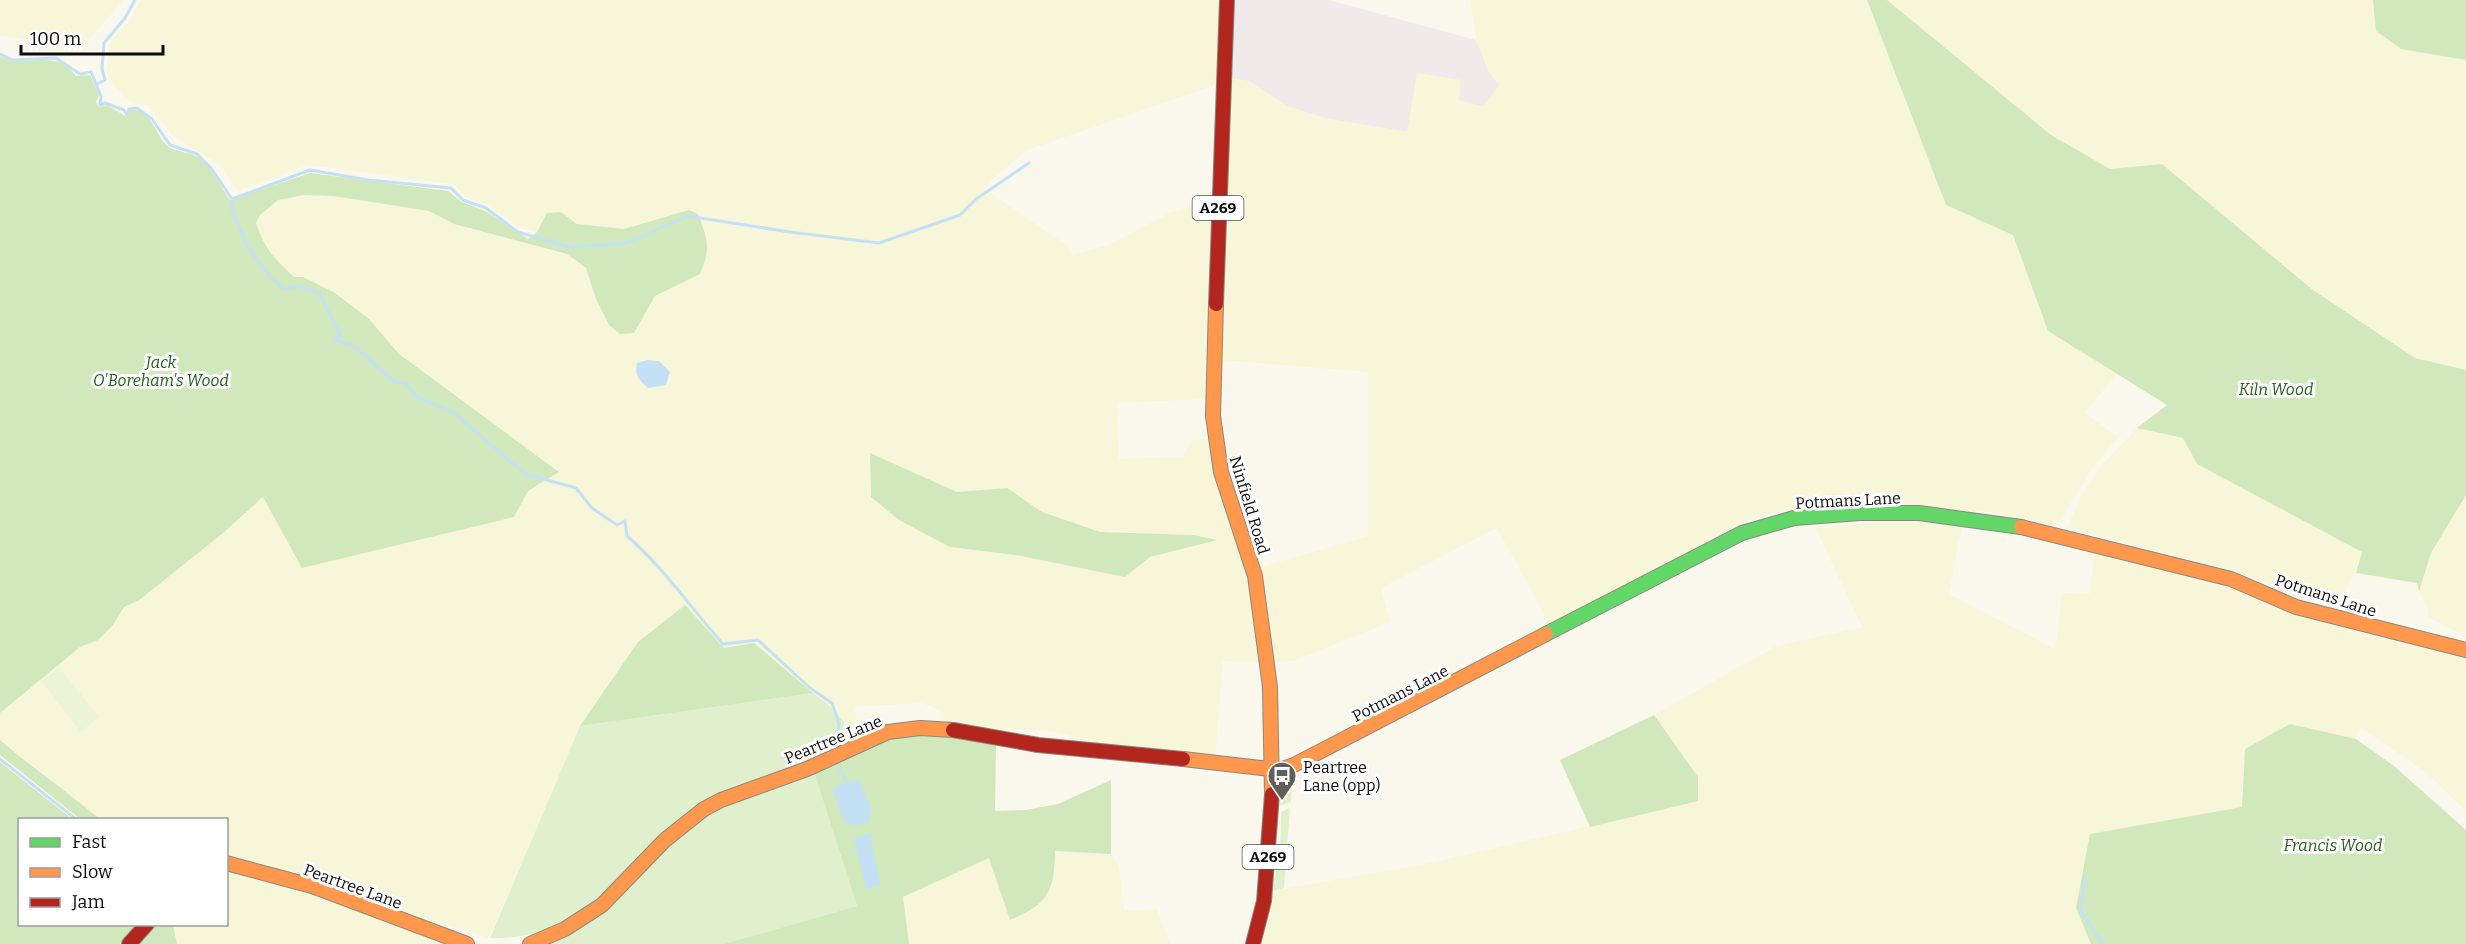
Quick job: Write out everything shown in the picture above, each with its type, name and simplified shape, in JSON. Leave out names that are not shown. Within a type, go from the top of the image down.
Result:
[{"type":"street","name":"Ninfield Road","points":[[1227,0],[1215,275],[1213,416],[1221,472],[1255,576],[1270,687],[1273,768],[1264,901],[1253,944]]},
{"type":"street","name":"Potmans Lane","points":[[1273,768],[1279,770],[1294,765],[1742,533],[1794,518],[1860,513],[1919,513],[2019,526],[2231,579],[2296,607],[2466,650]]},
{"type":"street","name":"Peartree Lane","points":[[530,944],[565,929],[602,905],[665,840],[704,809],[721,800],[807,769],[888,732],[920,729],[952,730],[1038,745],[1273,768]]},
{"type":"street","name":"Peartree Lane","points":[[228,864],[312,886],[467,944]]},
{"type":"street","points":[[129,944],[145,926]]},
{"type":"shaded area","points":[[1234,0],[1329,0],[1476,40],[1490,74],[1500,85],[1483,107],[1459,100],[1408,132],[1324,118],[1289,107],[1248,81],[1231,78]]},
{"type":"green space","points":[[0,0],[124,0],[90,38],[72,48],[0,35]]},
{"type":"green space","points":[[140,0],[1223,0],[1218,84],[1025,151],[983,188],[1068,246],[1072,255],[1108,245],[1170,213],[1212,201],[1205,399],[1117,403],[1119,459],[1182,457],[1191,441],[1208,438],[1250,575],[1261,662],[1223,661],[1215,758],[1102,746],[1087,739],[1050,731],[941,726],[941,711],[922,703],[854,707],[857,720],[864,730],[876,731],[858,738],[830,706],[754,643],[725,648],[638,642],[580,726],[489,938],[228,860],[228,818],[99,818],[0,740],[0,713],[80,647],[98,640],[113,625],[124,607],[138,601],[223,533],[263,497],[514,517],[528,491],[559,472],[399,354],[369,319],[335,293],[303,277],[294,277],[266,250],[256,223],[260,215],[278,200],[304,195],[333,196],[429,211],[454,224],[567,254],[586,268],[596,299],[648,311],[655,296],[700,274],[689,210],[624,229],[577,224],[561,212],[537,232],[518,227],[487,204],[466,197],[452,184],[308,165],[238,191],[219,164],[174,137],[148,105],[132,103],[109,81],[107,69],[110,44],[129,21]],"holes":[[[870,453],[957,492],[1007,488],[1042,512],[1100,532],[1194,535],[1215,540],[1150,557],[1125,577],[1021,556],[950,547]]]},
{"type":"green space","points":[[1470,0],[1867,0],[1946,205],[2013,235],[2048,331],[2117,373],[2085,413],[2118,437],[2091,470],[2059,522],[2055,525],[1987,512],[1868,504],[1835,504],[1785,511],[1755,518],[1733,527],[1550,625],[1497,528],[1381,588],[1390,622],[1293,661],[1274,662],[1267,599],[1260,567],[1368,536],[1368,372],[1221,360],[1231,78],[1248,81],[1289,107],[1324,118],[1407,132],[1417,73],[1461,80],[1459,100],[1482,107],[1500,85],[1490,74],[1476,40]]},
{"type":"green space","name":"Kiln Wood","points":[[1867,0],[1887,0],[2051,135],[2110,169],[2162,164],[2313,290],[2415,358],[2466,370],[2466,495],[2431,553],[2419,592],[2417,583],[2356,573],[2362,552],[2197,464],[2183,438],[2137,428],[2167,405],[2048,331],[2013,235],[1946,205]]},
{"type":"green space","points":[[1887,0],[2373,0],[2376,31],[2401,49],[2466,60],[2466,370],[2415,358],[2313,290],[2162,164],[2110,169],[2051,135]]},
{"type":"green space","points":[[2373,0],[2466,0],[2466,60],[2401,49],[2376,31]]},
{"type":"green space","name":"Jack O'Boreham's Wood","points":[[0,56],[20,61],[60,62],[76,76],[90,75],[99,95],[96,102],[99,107],[107,105],[127,117],[131,109],[145,114],[164,143],[175,150],[196,156],[207,165],[230,200],[310,173],[448,191],[462,202],[485,211],[528,239],[537,232],[547,213],[561,212],[577,224],[624,229],[689,210],[698,214],[706,238],[706,257],[700,274],[655,296],[634,333],[620,334],[609,325],[596,299],[586,268],[567,254],[454,224],[429,211],[333,196],[304,195],[278,200],[260,215],[256,223],[267,247],[287,271],[294,277],[303,277],[335,293],[369,319],[399,354],[559,472],[528,491],[514,517],[302,568],[263,497],[223,533],[138,601],[124,607],[113,625],[98,640],[80,647],[0,713]]},
{"type":"green space","points":[[2137,428],[2183,438],[2197,464],[2363,552],[2338,609],[2231,570],[2067,528],[2082,494],[2102,465]]},
{"type":"green space","points":[[870,453],[957,492],[1007,488],[1042,512],[1100,532],[1194,535],[1217,540],[1150,557],[1125,577],[1021,556],[950,547],[899,520],[871,497]]},
{"type":"green space","points":[[2466,495],[2466,636],[2427,617],[2429,611],[2419,592],[2431,553]]},
{"type":"green space","points":[[1891,520],[1962,526],[1949,594],[2055,649],[2062,593],[2089,594],[2096,550],[2228,586],[2292,614],[2383,639],[2466,657],[2466,811],[2424,771],[2360,727],[2356,739],[2290,724],[2245,749],[2242,807],[2090,834],[2076,908],[2091,944],[1258,944],[1272,891],[1430,863],[1698,801],[1691,766],[1654,715],[1776,646],[1862,627],[1815,527]]},
{"type":"green space","points":[[685,605],[724,648],[754,643],[813,693],[580,726],[638,642]]},
{"type":"green space","points":[[59,667],[99,717],[81,732],[41,681]]},
{"type":"green space","points":[[813,693],[830,706],[858,738],[800,766],[724,794],[616,887],[587,908],[557,925],[525,935],[490,938],[580,726]]},
{"type":"green space","points":[[1654,715],[1698,777],[1698,801],[1590,827],[1560,760]]},
{"type":"green space","name":"Francis Wood","points":[[2290,724],[2356,739],[2394,766],[2466,830],[2466,944],[2091,944],[2076,908],[2090,834],[2242,807],[2245,749]]},
{"type":"green space","points":[[920,733],[996,743],[995,811],[1026,810],[1058,804],[1111,780],[1111,854],[1055,851],[1053,877],[1046,895],[1033,909],[1010,920],[989,858],[903,897],[909,944],[724,944],[857,906],[814,772],[885,738]]},
{"type":"green space","points":[[0,740],[99,818],[79,818],[0,755]]},
{"type":"green space","points":[[0,762],[71,818],[18,818],[18,926],[139,926],[120,944],[0,944]]},
{"type":"green space","points":[[814,772],[857,906],[724,944],[545,944],[709,812]]},
{"type":"green space","points":[[1293,774],[1291,802],[1280,806],[1281,785]]},
{"type":"green space","points":[[1290,808],[1284,888],[1272,891],[1280,853],[1281,812]]},
{"type":"green space","points":[[1055,851],[1111,854],[1119,866],[1124,911],[1157,909],[1170,944],[909,944],[903,897],[989,858],[1010,919],[1055,874]]},
{"type":"green space","points":[[228,868],[288,885],[392,922],[440,944],[177,944],[173,926],[228,926]]},
{"type":"green space","points":[[152,926],[173,926],[177,944],[135,944]]},
{"type":"water","points":[[648,360],[659,361],[670,372],[666,385],[648,388],[640,380],[636,371],[637,363]]},
{"type":"water","points":[[859,779],[871,808],[869,822],[857,826],[845,823],[833,792],[834,787]]},
{"type":"water","points":[[872,833],[871,844],[881,885],[866,889],[854,838]]},
{"type":"waterway","points":[[97,84],[105,80],[102,69],[104,43],[125,18],[135,0]]},
{"type":"waterway","points":[[0,54],[12,60],[56,58],[80,74],[91,72],[101,96],[100,105],[105,103],[124,110],[127,115],[129,109],[137,108],[152,119],[170,145],[197,154],[211,168],[232,199],[232,210],[248,247],[271,278],[284,289],[301,286],[319,293],[341,336],[335,339],[355,347],[395,382],[405,383],[417,397],[453,412],[525,474],[576,488],[592,508],[617,525],[625,521],[627,536],[665,574],[723,644],[758,640],[810,688],[832,703],[839,723],[838,740]]},
{"type":"waterway","points":[[232,199],[310,170],[368,180],[451,188],[463,200],[486,208],[518,232],[569,247],[627,243],[688,216],[879,243],[960,215],[976,199],[1029,163]]},
{"type":"waterway","points":[[0,759],[74,818]]},
{"type":"waterway","points":[[840,769],[846,783]]},
{"type":"waterway","points":[[2085,876],[2080,909],[2102,944]]},
{"type":"traffic: fast","points":[[1546,634],[1742,533],[1794,518],[1860,513],[1919,513],[2021,527]]},
{"type":"traffic: slow","points":[[1216,304],[1213,416],[1221,472],[1255,576],[1270,687],[1272,794]]},
{"type":"traffic: slow","points":[[2021,527],[2231,579],[2296,607],[2466,650]]},
{"type":"traffic: slow","points":[[1183,759],[1279,770],[1294,765],[1546,634]]},
{"type":"traffic: slow","points":[[530,944],[565,929],[602,905],[665,840],[704,809],[721,800],[807,769],[888,732],[920,728],[953,730]]},
{"type":"traffic: slow","points":[[228,864],[312,886],[467,944]]},
{"type":"traffic: jam","points":[[1216,304],[1227,0]]},
{"type":"traffic: jam","points":[[953,730],[1038,745],[1183,759]]},
{"type":"traffic: jam","points":[[1253,944],[1264,901],[1272,794]]},
{"type":"traffic: jam","points":[[129,944],[145,926]]},
{"type":"place","name":"Peartree Lane (opp)","points":[[1282,802]]}]
